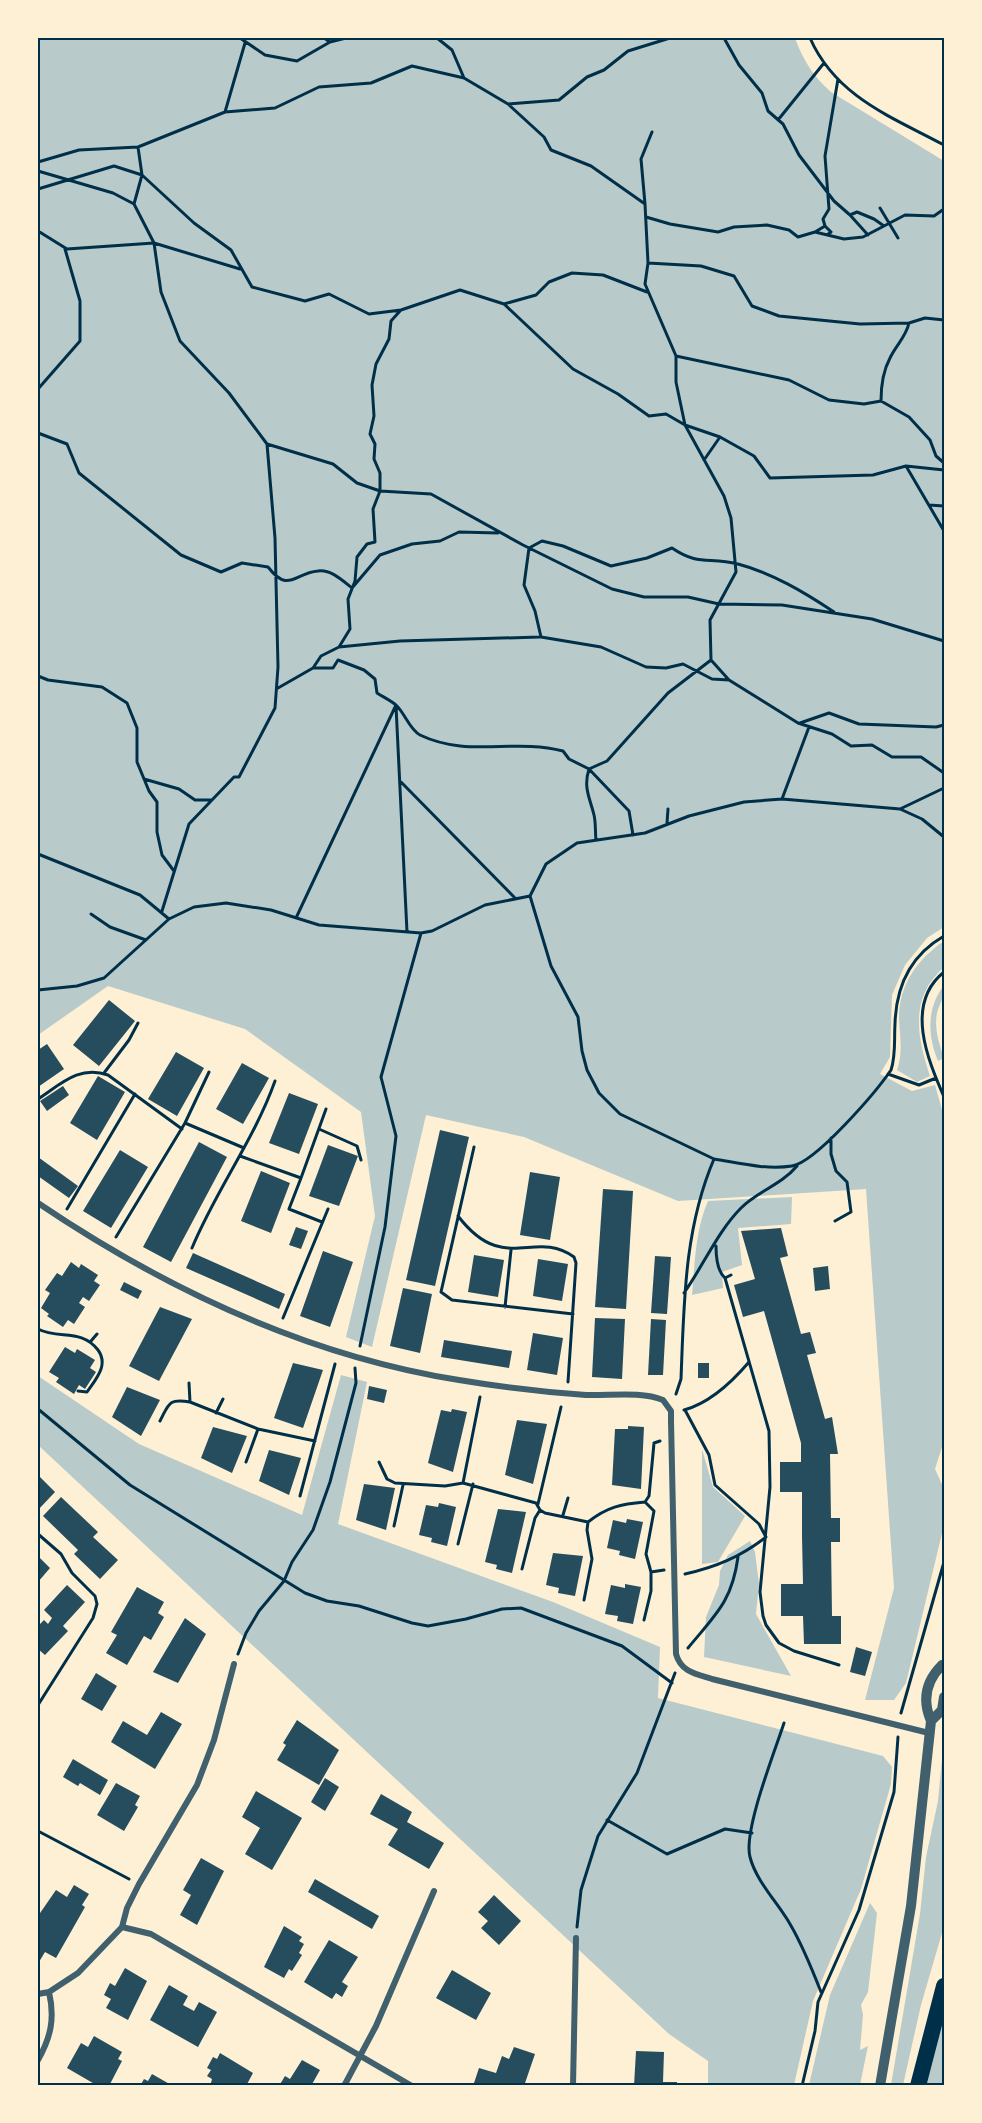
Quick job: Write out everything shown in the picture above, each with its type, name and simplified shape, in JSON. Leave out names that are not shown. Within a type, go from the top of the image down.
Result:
[{"type":"highway","points":[[918,2085],[945,1986]]},
{"type":"street","points":[[38,1203],[148,1272],[190,1292],[289,1334],[378,1363],[495,1386],[663,1400],[670,1411],[671,1420],[678,1663],[689,1671],[930,1727]]},
{"type":"street","points":[[38,1994],[49,1992],[78,1973],[122,1927],[127,1908],[139,1884],[197,1785],[214,1740],[234,1664]]},
{"type":"street","points":[[879,2085],[911,1906],[930,1727],[925,1707],[930,1678],[944,1664]]},
{"type":"street","points":[[930,1727],[942,1710],[945,1697]]},
{"type":"street","points":[[344,2085],[361,2056],[406,1960],[434,1891]]},
{"type":"street","points":[[122,1927],[151,1934],[412,2085]]},
{"type":"street","points":[[573,2085],[576,1938]]},
{"type":"street","points":[[38,2060],[51,2029],[54,2014],[49,1992]]},
{"type":"path","points":[[240,38],[265,55],[297,62],[330,42],[346,38]]},
{"type":"path","points":[[324,38],[330,42]]},
{"type":"path","points":[[437,38],[452,50],[464,78]]},
{"type":"path","points":[[508,104],[559,100],[587,77],[604,70],[628,51],[670,38]]},
{"type":"path","points":[[724,38],[744,72],[762,93],[768,111],[783,124],[799,155],[834,201],[868,235]]},
{"type":"path","points":[[810,38],[817,53],[838,79],[868,106],[945,145]]},
{"type":"path","points":[[225,112],[245,43]]},
{"type":"path","points":[[778,120],[825,62]]},
{"type":"path","points":[[38,162],[79,150],[138,147],[225,112],[275,108],[319,87],[371,83],[412,66],[464,78],[508,104],[544,137],[551,150],[591,166],[645,204]]},
{"type":"path","points":[[826,236],[831,232],[825,226],[823,219],[829,209],[825,156],[838,79]]},
{"type":"path","points":[[652,132],[641,159],[648,263],[645,284],[676,356],[676,382],[685,425],[724,496],[731,518],[736,572],[710,620],[711,660],[729,680],[798,723],[832,734],[851,746],[872,746],[892,757],[921,757],[945,773]]},
{"type":"path","points":[[134,204],[142,175],[138,147]]},
{"type":"path","points":[[38,189],[114,166],[142,175],[194,223],[231,250],[252,287],[305,301],[329,294],[369,314],[401,310],[460,290],[504,304],[573,369],[618,394],[649,416],[666,414],[685,425],[720,437],[754,456],[770,478],[873,475],[906,466],[945,470]]},
{"type":"path","points":[[38,171],[113,193],[134,204],[154,243],[161,292],[180,341],[229,393],[267,444],[275,538],[277,689],[275,708],[239,777],[234,777],[189,824],[162,911]]},
{"type":"path","points":[[880,208],[898,238]]},
{"type":"path","points":[[815,232],[844,239],[868,235],[905,215],[934,216],[945,209]]},
{"type":"path","points":[[850,215],[857,212],[884,226]]},
{"type":"path","points":[[646,217],[669,224],[718,232],[734,227],[767,225],[789,231],[798,237],[825,226]]},
{"type":"path","points":[[38,231],[65,247],[154,243],[240,269]]},
{"type":"path","points":[[38,388],[80,341],[80,301],[65,247]]},
{"type":"path","points":[[648,263],[701,266],[734,276],[752,306],[779,316],[860,324],[909,322],[925,318],[945,320]]},
{"type":"path","points":[[504,304],[536,295],[549,282],[572,273],[603,275],[648,293]]},
{"type":"path","points":[[339,647],[350,628],[348,599],[357,558],[367,544],[375,542],[373,509],[380,491],[380,473],[374,459],[375,444],[370,434],[374,416],[372,385],[376,364],[389,339],[391,321],[401,310]]},
{"type":"path","points":[[881,401],[881,386],[889,359],[903,339],[909,322]]},
{"type":"path","points":[[676,356],[789,380],[829,400],[864,404],[881,401],[909,417],[930,440],[936,456],[945,463]]},
{"type":"path","points":[[38,433],[67,444],[79,473],[181,555],[221,572],[242,563],[268,567],[276,578],[291,582],[319,570],[334,574],[352,588]]},
{"type":"path","points":[[704,460],[720,437]]},
{"type":"path","points":[[267,444],[333,464],[357,483],[380,491],[431,494],[500,533],[612,589],[644,597],[688,597],[719,604],[782,605],[837,613],[872,619],[945,641]]},
{"type":"path","points":[[906,466],[945,531]]},
{"type":"path","points":[[929,505],[945,506]]},
{"type":"path","points":[[352,588],[380,555],[412,544],[440,541],[459,532],[500,533]]},
{"type":"path","points":[[529,548],[542,541],[564,546],[611,566],[647,558],[672,548],[689,560],[735,563],[762,572],[810,595],[837,613]]},
{"type":"path","points":[[529,548],[524,585],[535,611],[541,637]]},
{"type":"path","points":[[277,689],[313,668],[321,656],[339,647],[400,641],[541,637],[601,647],[646,667],[666,668],[682,664],[712,679],[729,680]]},
{"type":"path","points":[[313,668],[333,668],[338,660],[364,670],[375,679],[377,693],[396,705],[417,734],[441,743],[465,748],[521,744],[545,746],[563,751],[569,759],[589,769],[629,811],[633,835]]},
{"type":"path","points":[[596,840],[595,818],[586,792],[585,780],[589,769],[608,761],[668,693],[699,672],[711,660]]},
{"type":"path","points":[[38,676],[48,680],[102,687],[127,703],[137,728],[137,762],[157,802],[157,832],[162,855],[174,871]]},
{"type":"path","points":[[396,705],[407,932]]},
{"type":"path","points":[[296,918],[396,705]]},
{"type":"path","points":[[798,723],[829,713],[859,724],[936,728],[945,725]]},
{"type":"path","points":[[782,800],[809,727]]},
{"type":"path","points":[[144,779],[179,789],[195,800],[212,800]]},
{"type":"path","points":[[399,781],[515,898]]},
{"type":"path","points":[[900,809],[945,788]]},
{"type":"path","points":[[945,837],[922,819],[900,809],[782,800],[744,802],[667,823],[633,835],[577,843],[546,864],[530,896],[551,966],[578,1017],[587,1070],[599,1093],[620,1114],[714,1159],[764,1167],[794,1166],[811,1157],[888,1074],[895,1058],[897,997],[913,961],[945,936]]},
{"type":"path","points":[[667,823],[668,809]]},
{"type":"path","points":[[38,854],[140,895],[169,919]]},
{"type":"path","points":[[38,990],[77,986],[104,978],[169,919],[194,907],[226,903],[271,910],[319,925],[421,933],[432,931],[485,905],[530,896]]},
{"type":"path","points":[[91,914],[111,927],[146,940]]},
{"type":"path","points":[[360,1346],[385,1227],[396,1136],[381,1077],[421,933]]},
{"type":"path","points":[[945,972],[930,990],[921,1019],[923,1036],[936,1078],[945,1097]]},
{"type":"path","points":[[104,1073],[129,1040],[138,1023]]},
{"type":"path","points":[[38,1099],[82,1071],[94,1070],[104,1073],[182,1129]]},
{"type":"path","points":[[114,1240],[182,1129],[209,1072]]},
{"type":"path","points":[[888,1074],[919,1085],[936,1078]]},
{"type":"path","points":[[192,1248],[206,1216],[264,1109],[275,1081]]},
{"type":"path","points":[[66,1211],[135,1095]]},
{"type":"path","points":[[322,1222],[289,1209],[326,1109]]},
{"type":"path","points":[[185,1123],[244,1148]]},
{"type":"path","points":[[319,1130],[357,1146],[361,1160]]},
{"type":"path","points":[[831,1138],[831,1154],[836,1171],[847,1182],[851,1212],[835,1221]]},
{"type":"path","points":[[474,1147],[441,1292],[452,1300],[573,1314]]},
{"type":"path","points":[[240,1156],[301,1178]]},
{"type":"path","points":[[676,1394],[681,1380],[684,1293],[693,1225],[714,1159]]},
{"type":"path","points":[[684,1293],[729,1222],[742,1207],[788,1176],[800,1163]]},
{"type":"path","points":[[282,1320],[328,1209]]},
{"type":"path","points":[[458,1216],[481,1240],[511,1250],[534,1247],[551,1249],[574,1257],[576,1263],[568,1382]]},
{"type":"path","points":[[716,1244],[717,1258],[725,1278],[769,1431],[770,1487],[760,1592],[766,1625],[779,1643],[794,1651],[839,1665]]},
{"type":"path","points":[[505,1307],[511,1250]]},
{"type":"path","points":[[725,1278],[731,1275]]},
{"type":"path","points":[[38,1329],[76,1334],[91,1341],[100,1354],[102,1369],[87,1392],[78,1391]]},
{"type":"path","points":[[91,1341],[97,1334]]},
{"type":"path","points":[[749,1362],[735,1378],[699,1406],[686,1410],[709,1455],[715,1485],[759,1524],[766,1538]]},
{"type":"path","points":[[300,1496],[335,1364]]},
{"type":"path","points":[[234,1664],[246,1633],[259,1611],[284,1581],[292,1562],[313,1530],[330,1482],[358,1377],[355,1367]]},
{"type":"path","points":[[189,1383],[190,1402]]},
{"type":"path","points":[[463,1483],[480,1397]]},
{"type":"path","points":[[216,1413],[223,1399]]},
{"type":"path","points":[[159,1421],[170,1402],[174,1400],[190,1402],[258,1430],[315,1441]]},
{"type":"path","points":[[522,1569],[539,1508],[561,1407]]},
{"type":"path","points":[[38,1409],[130,1485],[284,1581],[327,1602],[359,1606],[428,1626],[502,1609],[521,1608],[621,1646],[672,1683],[645,1757],[598,1836],[581,1890],[576,1938]]},
{"type":"path","points":[[246,1462],[258,1430]]},
{"type":"path","points":[[588,1522],[606,1509],[618,1504],[645,1502],[650,1496],[654,1443],[658,1441]]},
{"type":"path","points":[[379,1462],[387,1479],[403,1485],[473,1484],[536,1503],[539,1508],[588,1522]]},
{"type":"path","points":[[945,1467],[945,1475]]},
{"type":"path","points":[[458,1544],[473,1484]]},
{"type":"path","points":[[394,1526],[403,1485]]},
{"type":"path","points":[[563,1515],[568,1498]]},
{"type":"path","points":[[645,1502],[654,1511]]},
{"type":"path","points":[[654,1511],[659,1510]]},
{"type":"path","points":[[644,1620],[651,1591],[651,1572],[646,1554],[654,1511]]},
{"type":"path","points":[[584,1600],[592,1559],[588,1522]]},
{"type":"path","points":[[38,1534],[61,1554],[72,1573],[94,1596],[97,1604],[93,1618],[38,1705]]},
{"type":"path","points":[[674,1576],[707,1569],[738,1557],[766,1538]]},
{"type":"path","points":[[687,1649],[717,1615],[730,1593],[738,1557]]},
{"type":"path","points":[[903,1703],[909,1690],[945,1562]]},
{"type":"path","points":[[651,1572],[657,1571]]},
{"type":"path","points":[[784,1723],[758,1804],[750,1856],[756,1871],[791,1925],[821,1992]]},
{"type":"path","points":[[802,2085],[815,2031],[821,1992],[859,1910],[894,1792],[896,1751]]},
{"type":"path","points":[[608,1820],[667,1854],[724,1829],[752,1833]]},
{"type":"path","points":[[38,1832],[139,1884]]},
{"type":"shaded area","points":[[38,38],[795,38],[809,67],[831,92],[944,161],[944,927],[927,938],[905,965],[892,995],[890,1057],[880,1074],[912,1091],[935,1085],[944,1117],[944,1441],[935,1469],[944,1489],[944,1525],[906,1683],[894,1700],[865,1700],[894,1588],[866,1189],[678,1201],[524,1137],[426,1115],[372,1347],[346,1337],[375,1216],[361,1112],[245,1029],[108,986],[38,1035]]},
{"type":"shaded area","points":[[944,941],[944,967],[925,991],[919,1018],[919,1032],[930,1076],[917,1082],[897,1070],[901,1051],[899,1019],[902,995],[911,974],[918,965]]},
{"type":"shaded area","points":[[944,985],[936,1025],[944,1058],[938,1061],[934,1051],[930,1022],[934,1003]]},
{"type":"shaded area","points":[[792,1197],[791,1224],[738,1228],[742,1265],[722,1272],[723,1288],[692,1295],[698,1235],[708,1201]]},
{"type":"shaded area","points":[[341,1375],[367,1382],[338,1524],[553,1602],[660,1647],[658,1698],[883,1756],[892,1767],[891,1784],[861,1889],[813,2001],[794,2085],[708,2085],[708,2061],[669,2034],[38,1445],[38,1376],[139,1444],[302,1515]]},
{"type":"shaded area","points":[[702,1449],[713,1487],[745,1516],[718,1562],[702,1564]]},
{"type":"shaded area","points":[[750,1541],[755,1552],[759,1584],[756,1614],[791,1676],[704,1657],[706,1617],[719,1585],[720,1571],[728,1555]]},
{"type":"shaded area","points":[[944,1738],[944,1926],[921,2005],[903,2085],[891,2085],[920,1914],[926,1857],[938,1801]]},
{"type":"shaded area","points":[[870,1903],[877,1913],[868,1992],[861,2005],[863,2015],[860,2050],[868,2046],[860,2085],[809,2085],[830,1995]]},
{"type":"shaded area","points":[[944,2014],[944,2085],[925,2086]]},
{"type":"building","points":[[109,1000],[135,1021],[99,1066],[73,1045]]},
{"type":"building","points":[[47,1044],[64,1069],[38,1087],[38,1050]]},
{"type":"building","points":[[176,1052],[204,1068],[177,1116],[148,1099]]},
{"type":"building","points":[[242,1063],[269,1078],[243,1124],[216,1109]]},
{"type":"building","points":[[98,1076],[125,1092],[97,1140],[70,1123]]},
{"type":"building","points":[[63,1086],[69,1095],[47,1111],[40,1101]]},
{"type":"building","points":[[289,1093],[318,1104],[299,1154],[269,1143]]},
{"type":"building","points":[[440,1130],[469,1137],[435,1286],[406,1280]]},
{"type":"building","points":[[199,1142],[227,1157],[171,1262],[143,1247]]},
{"type":"building","points":[[328,1145],[358,1156],[339,1206],[309,1196]]},
{"type":"building","points":[[120,1150],[148,1167],[111,1228],[83,1211]]},
{"type":"building","points":[[38,1157],[78,1186],[69,1198],[38,1176]]},
{"type":"building","points":[[261,1171],[290,1183],[271,1233],[241,1221]]},
{"type":"building","points":[[530,1172],[560,1177],[550,1240],[520,1235]]},
{"type":"building","points":[[603,1189],[633,1191],[626,1309],[595,1307]]},
{"type":"building","points":[[296,1227],[308,1231],[301,1249],[289,1245]]},
{"type":"building","points":[[781,1228],[788,1256],[780,1258],[801,1334],[810,1332],[816,1353],[807,1355],[825,1419],[832,1417],[838,1454],[830,1454],[831,1518],[840,1518],[840,1542],[831,1542],[832,1616],[841,1616],[841,1644],[804,1644],[803,1616],[781,1616],[781,1584],[803,1584],[802,1492],[780,1492],[780,1462],[801,1462],[801,1443],[764,1311],[743,1317],[734,1285],[755,1279],[741,1231]]},
{"type":"building","points":[[323,1251],[353,1262],[330,1327],[300,1316]]},
{"type":"building","points":[[193,1253],[285,1294],[279,1309],[186,1268]]},
{"type":"building","points":[[474,1255],[504,1260],[498,1297],[468,1292]]},
{"type":"building","points":[[655,1256],[671,1257],[667,1314],[651,1313]]},
{"type":"building","points":[[538,1259],[568,1264],[562,1301],[533,1296]]},
{"type":"building","points":[[71,1262],[79,1268],[81,1264],[98,1275],[94,1281],[100,1285],[89,1301],[83,1297],[79,1303],[85,1307],[74,1324],[68,1320],[63,1327],[47,1316],[49,1314],[41,1308],[50,1293],[45,1290],[57,1273],[62,1276]]},
{"type":"building","points":[[828,1266],[830,1289],[815,1291],[813,1268]]},
{"type":"building","points":[[124,1282],[142,1291],[138,1299],[120,1290]]},
{"type":"building","points":[[403,1288],[432,1294],[420,1353],[390,1346]]},
{"type":"building","points":[[160,1307],[192,1319],[159,1381],[129,1366]]},
{"type":"building","points":[[595,1318],[625,1319],[622,1379],[592,1377]]},
{"type":"building","points":[[651,1319],[666,1320],[663,1375],[648,1375]]},
{"type":"building","points":[[533,1333],[563,1338],[557,1375],[527,1370]]},
{"type":"building","points":[[444,1340],[512,1351],[509,1368],[441,1357]]},
{"type":"building","points":[[65,1347],[75,1353],[77,1349],[95,1360],[90,1368],[96,1372],[85,1389],[79,1385],[74,1394],[56,1382],[59,1378],[49,1372]]},
{"type":"building","points":[[293,1363],[323,1370],[303,1428],[274,1418]]},
{"type":"building","points":[[698,1363],[709,1363],[709,1378],[698,1378]]},
{"type":"building","points":[[369,1386],[387,1390],[384,1403],[367,1399]]},
{"type":"building","points":[[127,1387],[160,1400],[141,1436],[112,1417]]},
{"type":"building","points":[[452,1409],[467,1412],[453,1472],[428,1463],[441,1410],[451,1412]]},
{"type":"building","points":[[517,1420],[547,1424],[533,1484],[505,1475]]},
{"type":"building","points":[[628,1426],[644,1427],[641,1489],[612,1485],[615,1429],[628,1429]]},
{"type":"building","points":[[213,1427],[247,1436],[232,1473],[201,1458]]},
{"type":"building","points":[[269,1450],[301,1458],[289,1495],[259,1481]]},
{"type":"building","points":[[38,1475],[55,1492],[38,1510]]},
{"type":"building","points":[[364,1484],[395,1488],[386,1530],[356,1520]]},
{"type":"building","points":[[61,1497],[98,1532],[93,1537],[118,1560],[100,1579],[74,1554],[78,1550],[43,1516]]},
{"type":"building","points":[[439,1503],[456,1507],[447,1546],[431,1542],[432,1538],[419,1535],[426,1505],[438,1507]]},
{"type":"building","points":[[498,1509],[526,1512],[512,1573],[496,1569],[497,1565],[485,1562]]},
{"type":"building","points":[[627,1519],[643,1522],[635,1559],[619,1555],[620,1551],[607,1548],[613,1520],[626,1523]]},
{"type":"building","points":[[553,1553],[583,1556],[575,1596],[558,1593],[559,1588],[546,1585]]},
{"type":"building","points":[[38,1556],[50,1568],[38,1582]]},
{"type":"building","points":[[625,1584],[641,1587],[633,1624],[617,1621],[618,1616],[605,1614],[611,1585],[625,1588]]},
{"type":"building","points":[[67,1585],[85,1602],[63,1626],[68,1631],[45,1655],[38,1649],[38,1626],[44,1620],[48,1624],[52,1618],[44,1610]]},
{"type":"building","points":[[137,1587],[164,1602],[158,1613],[164,1617],[151,1640],[144,1636],[127,1665],[106,1653],[117,1635],[111,1632]]},
{"type":"building","points":[[185,1618],[206,1634],[178,1683],[153,1672]]},
{"type":"building","points":[[856,1647],[872,1652],[865,1676],[850,1672]]},
{"type":"building","points":[[96,1673],[117,1686],[102,1711],[81,1699]]},
{"type":"building","points":[[161,1712],[182,1724],[155,1769],[111,1742],[123,1721],[147,1735]]},
{"type":"building","points":[[297,1720],[339,1750],[319,1785],[277,1760],[286,1745],[283,1743]]},
{"type":"building","points":[[73,1759],[108,1780],[100,1795],[80,1783],[78,1786],[63,1777]]},
{"type":"building","points":[[325,1778],[339,1787],[325,1811],[311,1802]]},
{"type":"building","points":[[116,1783],[140,1796],[135,1805],[138,1807],[124,1831],[97,1815]]},
{"type":"building","points":[[256,1791],[302,1818],[272,1870],[245,1854],[260,1828],[242,1817]]},
{"type":"building","points":[[381,1794],[412,1812],[407,1822],[444,1843],[429,1869],[388,1845],[398,1829],[370,1814]]},
{"type":"building","points":[[201,1858],[224,1871],[197,1925],[180,1915],[191,1895],[183,1890]]},
{"type":"building","points":[[315,1879],[379,1916],[372,1929],[308,1892]]},
{"type":"building","points":[[74,1885],[89,1894],[82,1905],[85,1907],[56,1958],[45,1952],[39,1962],[38,1916],[56,1890],[67,1897]]},
{"type":"building","points":[[494,1895],[521,1921],[499,1945],[481,1928],[488,1921],[478,1912]]},
{"type":"building","points":[[284,1926],[302,1937],[299,1941],[304,1944],[299,1953],[302,1955],[292,1971],[289,1969],[284,1978],[264,1967]]},
{"type":"building","points":[[329,1940],[358,1957],[342,1982],[348,1986],[342,1997],[336,1993],[332,1999],[304,1982]]},
{"type":"building","points":[[125,1968],[147,1981],[128,2020],[106,2008],[111,1999],[104,1995],[110,1983],[115,1986]]},
{"type":"building","points":[[452,1970],[491,1993],[476,2020],[436,1998]]},
{"type":"building","points":[[169,1985],[188,1996],[183,2005],[194,2011],[199,2002],[217,2012],[198,2047],[150,2020]]},
{"type":"building","points":[[94,2036],[122,2052],[118,2059],[122,2061],[109,2086],[98,2086],[67,2068],[81,2043],[88,2047]]},
{"type":"building","points":[[514,2047],[535,2054],[524,2086],[473,2086],[479,2068],[496,2073],[502,2056],[509,2059]]},
{"type":"building","points":[[636,2051],[664,2052],[663,2082],[677,2082],[677,2086],[634,2086]]},
{"type":"building","points":[[220,2053],[253,2073],[246,2086],[215,2086],[211,2083],[212,2079],[207,2076],[211,2070],[207,2068],[213,2057],[217,2059]]},
{"type":"building","points":[[302,2060],[320,2070],[311,2086],[279,2086],[285,2076],[290,2079]]},
{"type":"building","points":[[152,2074],[173,2086],[140,2086],[144,2079],[148,2081]]}]
